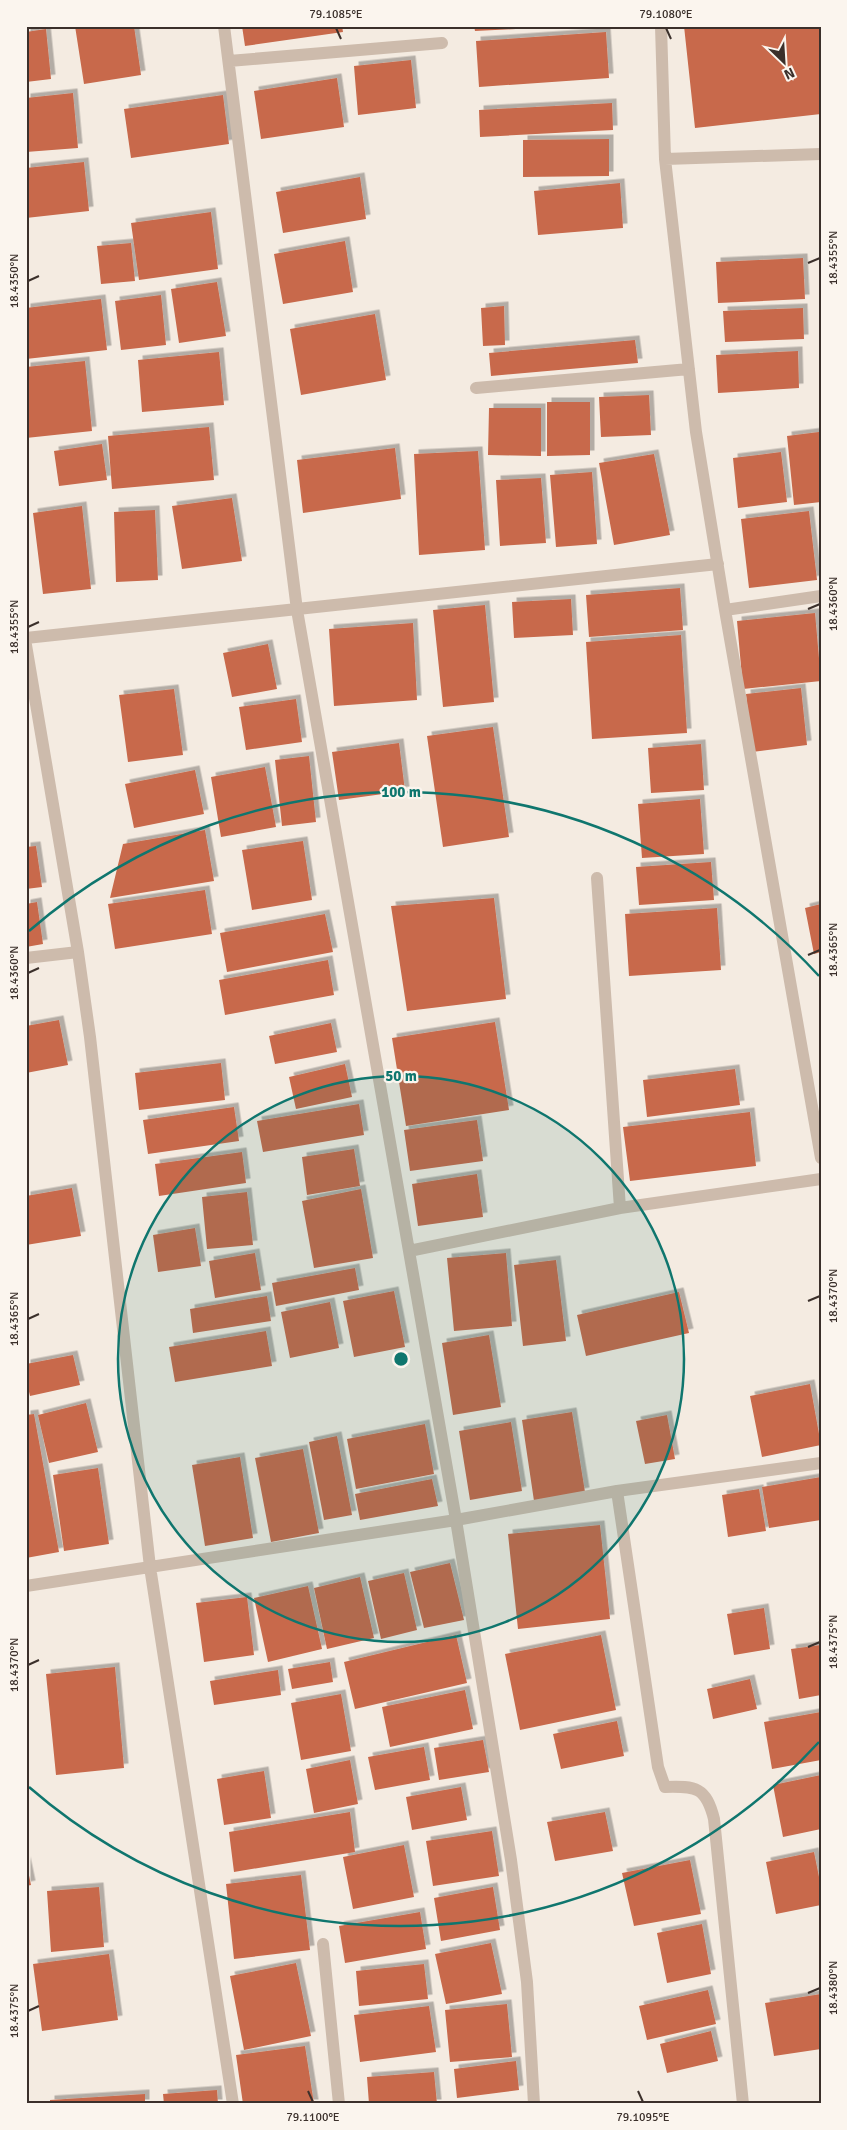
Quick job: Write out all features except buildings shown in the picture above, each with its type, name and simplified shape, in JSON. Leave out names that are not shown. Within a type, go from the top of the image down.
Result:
[{"type":"street","points":[[224,26],[297,610],[456,1520],[514,1879],[527,1982],[534,2104]]},
{"type":"street","points":[[661,26],[665,159],[696,432],[725,610],[821,1158]]},
{"type":"street","points":[[229,62],[442,43]]},
{"type":"street","points":[[665,159],[821,154]]},
{"type":"street","points":[[476,388],[689,368]]},
{"type":"street","points":[[26,638],[718,564]]},
{"type":"street","points":[[725,610],[821,596]]},
{"type":"street","points":[[26,645],[78,952],[90,1037],[150,1567],[233,2104]]},
{"type":"street","points":[[597,878],[620,1208]]},
{"type":"street","points":[[26,958],[78,952]]},
{"type":"street","points":[[408,1251],[620,1208],[821,1178]]},
{"type":"street","points":[[26,1586],[456,1520],[617,1491],[821,1463]]},
{"type":"street","points":[[617,1491],[658,1767],[665,1787],[689,1786],[702,1792],[710,1803],[714,1819],[743,2104]]},
{"type":"street","points":[[323,1944],[339,2104]]}]
